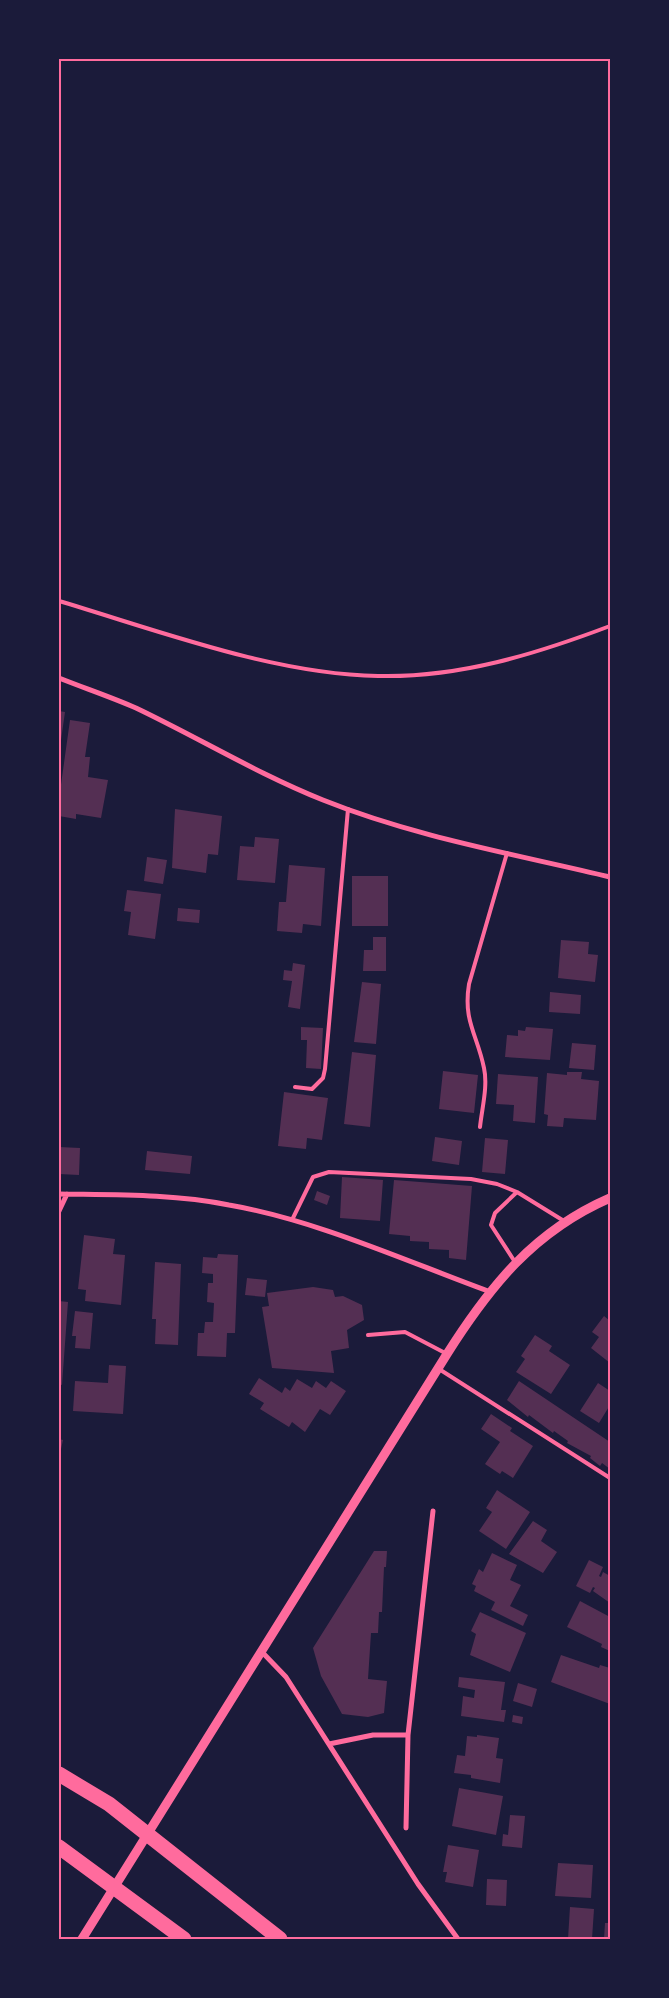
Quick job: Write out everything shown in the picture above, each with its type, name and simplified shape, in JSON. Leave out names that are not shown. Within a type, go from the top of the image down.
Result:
[{"type":"highway","points":[[59,1774],[109,1804],[280,1939]]},
{"type":"highway","points":[[59,1847],[184,1939]]},
{"type":"street","points":[[59,678],[135,708],[241,763],[348,809],[425,833],[610,877]]},
{"type":"street","points":[[59,1194],[187,1198],[237,1206],[292,1220],[488,1291]]},
{"type":"street","points":[[59,1211],[67,1194]]},
{"type":"street","points":[[82,1939],[446,1354],[488,1291],[516,1262],[566,1223],[610,1198]]},
{"type":"street","points":[[406,1828],[408,1735],[433,1512]]},
{"type":"street","points":[[262,1652],[286,1677],[418,1884],[458,1939]]},
{"type":"street","points":[[330,1744],[344,1739],[373,1735],[408,1735]]},
{"type":"lane","points":[[59,601],[265,661],[343,674],[380,676],[434,673],[484,666],[546,650],[610,626]]},
{"type":"lane","points":[[295,1088],[312,1089],[322,1078],[325,1069],[348,809]]},
{"type":"lane","points":[[480,1127],[485,1078],[482,1062],[469,1023],[466,1002],[469,984],[507,853]]},
{"type":"lane","points":[[292,1220],[313,1177],[329,1172],[471,1179],[497,1184],[517,1192],[566,1223]]},
{"type":"lane","points":[[516,1262],[491,1225],[495,1213],[517,1192]]},
{"type":"lane","points":[[368,1335],[405,1332],[446,1354]]},
{"type":"lane","points":[[438,1368],[610,1478]]},
{"type":"building","points":[[59,711],[65,712],[60,747],[59,747]]},
{"type":"building","points":[[70,720],[90,723],[85,757],[90,757],[88,777],[108,780],[101,818],[76,814],[76,819],[59,816],[59,799]]},
{"type":"building","points":[[175,809],[222,816],[218,855],[208,854],[206,873],[172,868]]},
{"type":"building","points":[[255,837],[279,839],[275,883],[237,880],[240,846],[254,847]]},
{"type":"building","points":[[147,857],[167,860],[163,884],[144,881]]},
{"type":"building","points":[[289,865],[325,868],[321,926],[303,924],[302,933],[277,931],[279,902],[286,902]]},
{"type":"building","points":[[352,876],[388,876],[388,926],[352,926]]},
{"type":"building","points":[[127,890],[161,894],[155,939],[128,935],[131,912],[124,911]]},
{"type":"building","points":[[178,908],[200,910],[199,923],[177,921]]},
{"type":"building","points":[[373,937],[386,937],[386,971],[363,971],[364,950],[373,950]]},
{"type":"building","points":[[561,940],[589,942],[588,954],[598,955],[595,982],[558,978]]},
{"type":"building","points":[[293,963],[305,965],[300,1009],[288,1007],[292,981],[283,980],[284,970],[292,971]]},
{"type":"building","points":[[362,982],[381,984],[376,1044],[354,1042]]},
{"type":"building","points":[[550,992],[581,995],[580,1014],[549,1012]]},
{"type":"building","points":[[301,1027],[323,1028],[321,1069],[306,1068],[307,1040],[301,1040]]},
{"type":"building","points":[[526,1027],[553,1029],[550,1060],[505,1057],[507,1035],[518,1036],[518,1030],[525,1031]]},
{"type":"building","points":[[572,1043],[596,1045],[594,1070],[569,1068]]},
{"type":"building","points":[[352,1052],[376,1055],[370,1127],[344,1124]]},
{"type":"building","points":[[443,1071],[478,1075],[474,1113],[439,1109]]},
{"type":"building","points":[[567,1072],[582,1072],[581,1079],[599,1081],[596,1120],[564,1118],[563,1127],[547,1126],[548,1115],[544,1114],[547,1073],[567,1075]]},
{"type":"building","points":[[498,1074],[538,1077],[535,1123],[513,1121],[514,1105],[496,1104]]},
{"type":"building","points":[[284,1092],[328,1098],[322,1140],[307,1138],[306,1149],[278,1146]]},
{"type":"building","points":[[435,1137],[462,1141],[459,1165],[432,1161]]},
{"type":"building","points":[[485,1138],[508,1140],[505,1174],[482,1172]]},
{"type":"building","points":[[59,1147],[80,1148],[79,1175],[59,1174]]},
{"type":"building","points":[[147,1151],[192,1156],[190,1174],[145,1170]]},
{"type":"building","points":[[342,1177],[383,1180],[380,1221],[340,1218]]},
{"type":"building","points":[[394,1180],[472,1186],[466,1260],[449,1258],[449,1250],[429,1249],[429,1242],[410,1241],[410,1236],[389,1234]]},
{"type":"building","points":[[317,1191],[330,1196],[327,1205],[314,1200]]},
{"type":"building","points":[[84,1235],[115,1239],[113,1254],[125,1255],[121,1305],[85,1301],[86,1290],[78,1289]]},
{"type":"building","points":[[218,1254],[238,1255],[235,1333],[227,1333],[226,1357],[197,1356],[198,1333],[204,1333],[205,1322],[213,1322],[214,1303],[207,1302],[208,1283],[213,1283],[213,1274],[202,1273],[203,1257],[217,1258]]},
{"type":"building","points":[[155,1262],[181,1264],[178,1345],[155,1344],[156,1319],[152,1319]]},
{"type":"building","points":[[247,1278],[267,1280],[265,1297],[245,1295]]},
{"type":"building","points":[[313,1287],[333,1290],[335,1297],[343,1296],[362,1305],[364,1320],[347,1330],[349,1348],[331,1351],[334,1373],[272,1368],[262,1307],[269,1306],[267,1293]]},
{"type":"building","points":[[59,1301],[68,1302],[62,1385],[59,1384]]},
{"type":"building","points":[[75,1311],[93,1313],[90,1349],[75,1348],[76,1336],[72,1336]]},
{"type":"building","points":[[604,1316],[610,1321],[610,1363],[591,1348],[599,1337],[592,1332]]},
{"type":"building","points":[[535,1335],[552,1346],[549,1351],[570,1365],[551,1394],[516,1372],[525,1359],[521,1356]]},
{"type":"building","points":[[109,1365],[126,1366],[123,1414],[73,1411],[75,1381],[108,1383]]},
{"type":"building","points":[[259,1378],[282,1393],[285,1387],[290,1391],[297,1379],[312,1388],[316,1381],[326,1388],[331,1381],[346,1391],[330,1415],[320,1409],[305,1432],[292,1422],[289,1427],[260,1409],[264,1403],[249,1394]]},
{"type":"building","points":[[519,1381],[610,1442],[610,1469],[602,1463],[600,1466],[590,1458],[591,1456],[567,1443],[568,1441],[554,1431],[553,1433],[529,1415],[528,1417],[507,1400]]},
{"type":"building","points":[[598,1383],[610,1391],[610,1405],[599,1423],[580,1411]]},
{"type":"building","points":[[491,1414],[512,1428],[510,1431],[533,1446],[513,1478],[502,1471],[500,1474],[485,1464],[500,1442],[481,1429]]},
{"type":"building","points":[[59,1439],[63,1440],[61,1449],[59,1448]]},
{"type":"building","points":[[497,1490],[530,1512],[506,1549],[479,1531],[492,1512],[486,1508]]},
{"type":"building","points":[[533,1521],[547,1530],[541,1541],[557,1552],[543,1573],[509,1554]]},
{"type":"building","points":[[374,1551],[387,1551],[386,1567],[384,1567],[382,1612],[379,1612],[378,1633],[371,1633],[368,1679],[387,1681],[384,1713],[368,1717],[342,1714],[321,1676],[313,1648]]},
{"type":"building","points":[[492,1553],[517,1565],[510,1580],[521,1585],[510,1606],[528,1615],[523,1626],[491,1610],[495,1602],[474,1591],[476,1586],[472,1584],[479,1569],[483,1572]]},
{"type":"building","points":[[589,1560],[603,1567],[599,1576],[601,1577],[603,1572],[610,1576],[610,1603],[593,1591],[595,1588],[593,1587],[590,1593],[576,1586]]},
{"type":"building","points":[[580,1601],[610,1617],[610,1651],[601,1647],[602,1644],[567,1627]]},
{"type":"building","points":[[480,1612],[526,1633],[510,1672],[470,1655],[476,1634],[471,1631]]},
{"type":"building","points":[[561,1655],[599,1668],[600,1665],[610,1668],[610,1704],[551,1682]]},
{"type":"building","points":[[459,1677],[505,1682],[501,1710],[506,1710],[504,1722],[461,1716],[463,1696],[474,1698],[475,1690],[458,1687]]},
{"type":"building","points":[[518,1683],[537,1689],[532,1707],[513,1701]]},
{"type":"building","points":[[513,1715],[523,1717],[522,1724],[512,1722]]},
{"type":"building","points":[[477,1735],[499,1738],[496,1758],[503,1759],[500,1783],[471,1778],[471,1775],[454,1773],[457,1755],[465,1756],[467,1736],[477,1737]]},
{"type":"building","points":[[459,1788],[503,1796],[496,1835],[452,1826]]},
{"type":"building","points":[[510,1815],[525,1816],[522,1848],[502,1846],[503,1834],[508,1835]]},
{"type":"building","points":[[448,1845],[479,1850],[473,1887],[445,1882],[447,1872],[443,1872]]},
{"type":"building","points":[[558,1863],[593,1865],[591,1898],[555,1896]]},
{"type":"building","points":[[487,1879],[507,1880],[506,1906],[486,1905]]},
{"type":"building","points":[[570,1907],[594,1909],[592,1939],[568,1939]]},
{"type":"building","points":[[605,1923],[610,1923],[610,1939],[604,1939]]}]
